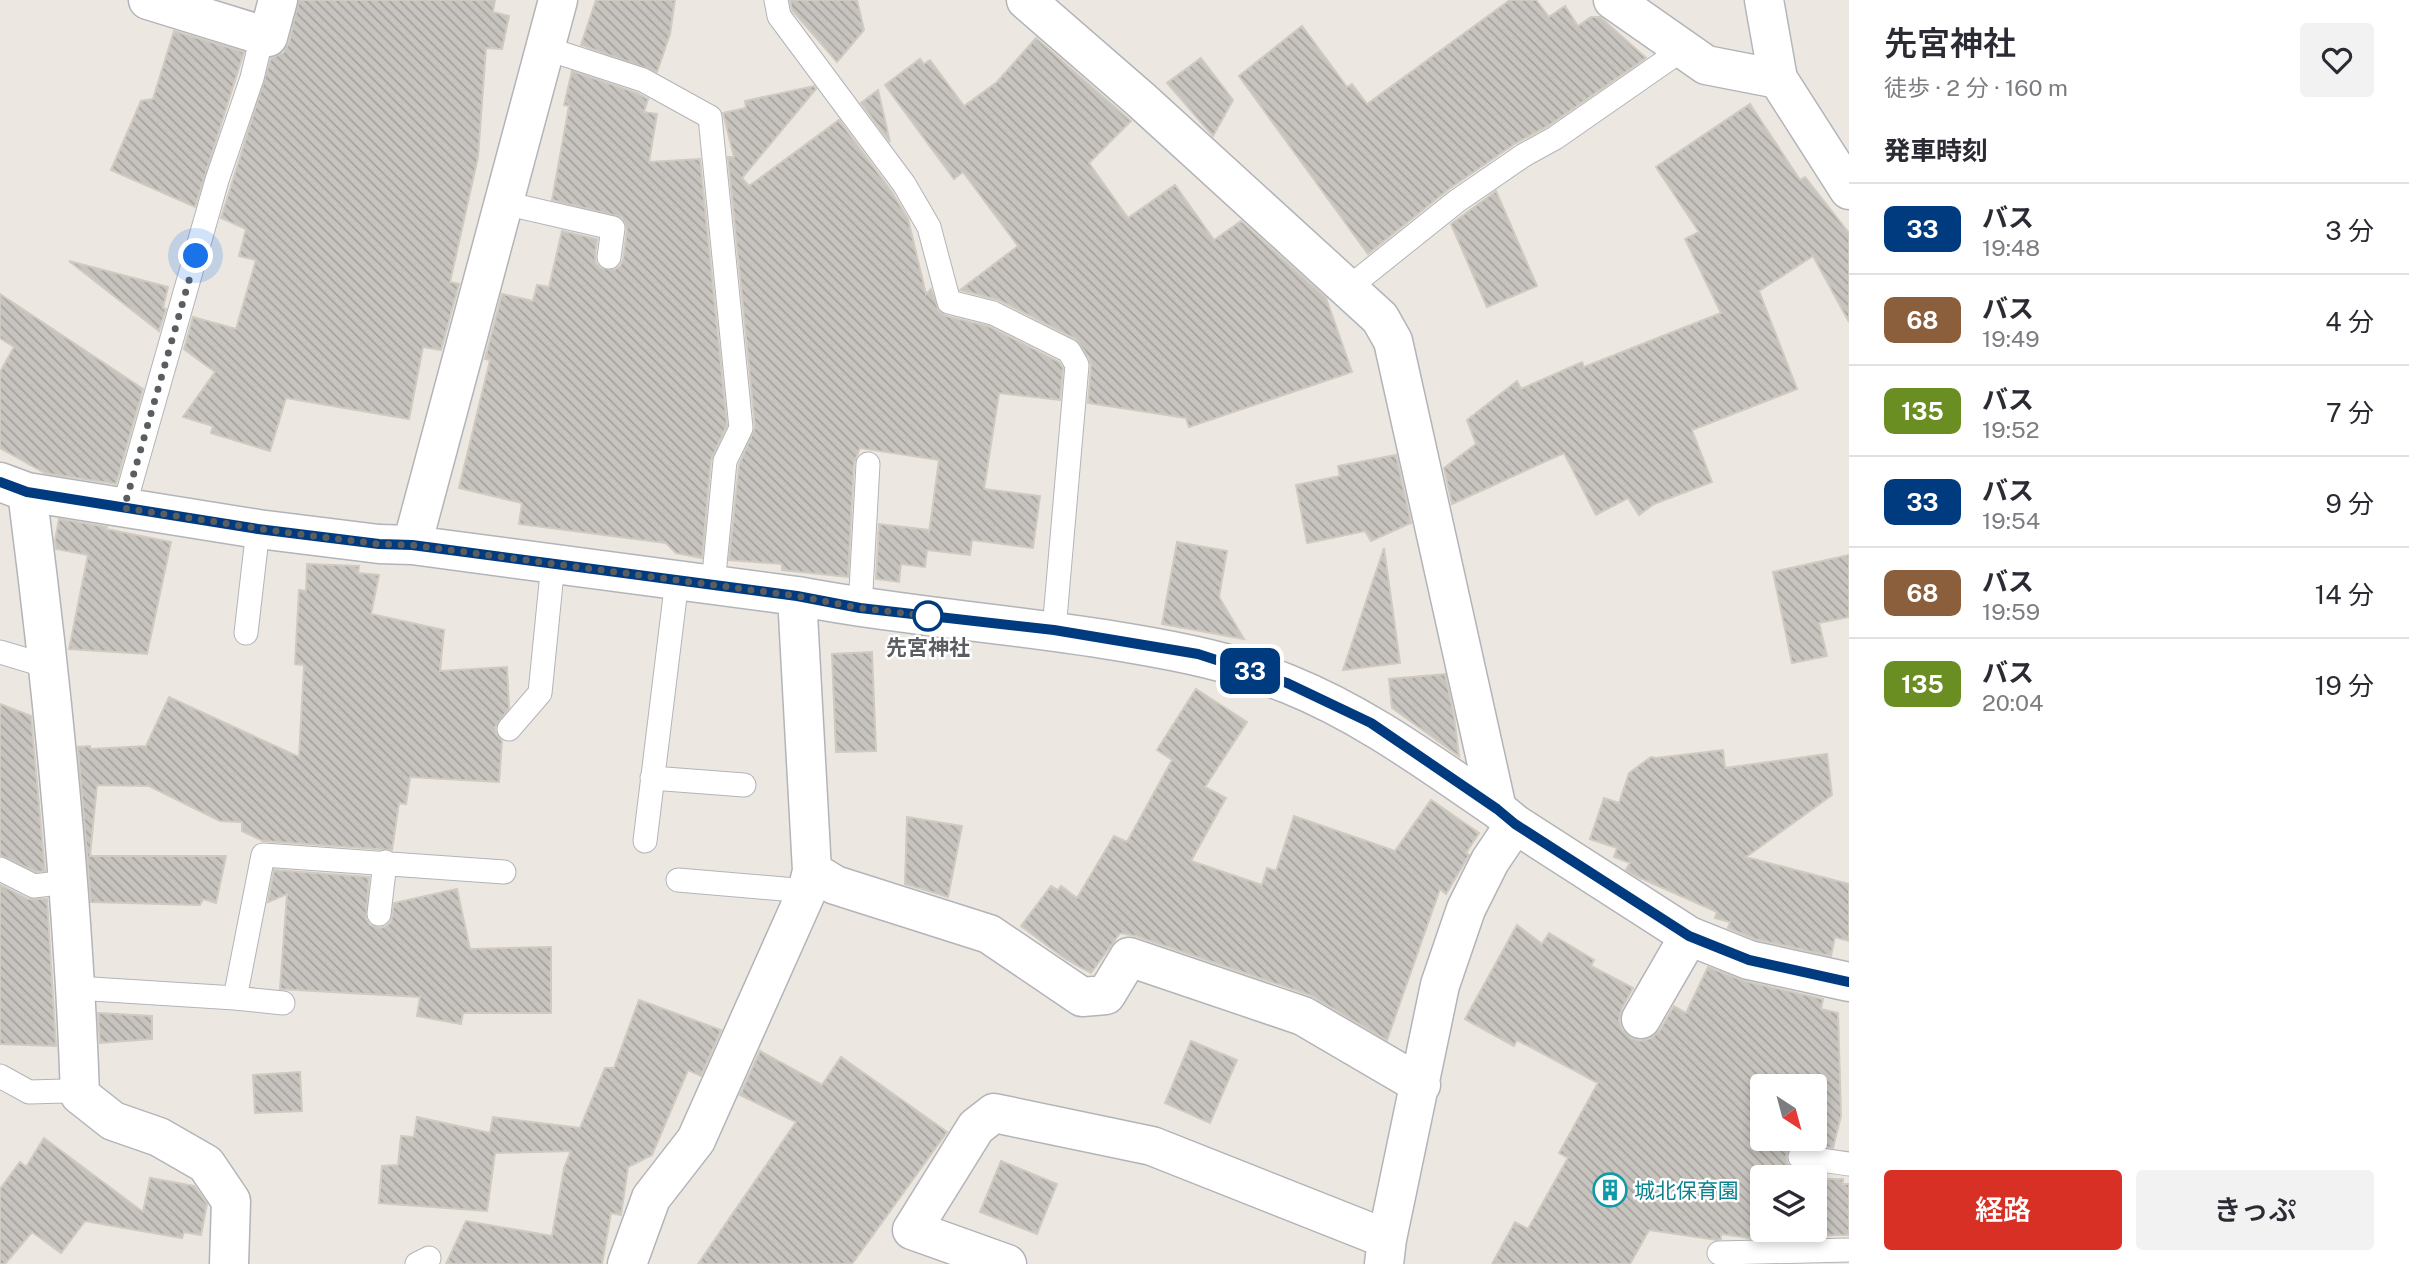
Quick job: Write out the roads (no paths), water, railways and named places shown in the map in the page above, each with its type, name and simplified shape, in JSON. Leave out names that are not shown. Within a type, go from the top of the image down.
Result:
[{"type":"street","points":[[148,0],[268,37],[278,0]]},
{"type":"street","points":[[412,545],[558,0]]},
{"type":"street","points":[[1007,1264],[912,1230],[976,1127],[994,1114],[1152,1146],[1385,1252],[1440,985],[1466,909],[1490,861],[1506,817],[1393,341],[1380,318],[1140,99],[1026,0]]},
{"type":"street","points":[[1613,0],[1706,65],[1778,79]]},
{"type":"street","points":[[1764,0],[1778,79],[1849,190]]},
{"type":"street","points":[[229,1264],[231,1201],[206,1164],[159,1137],[113,1121],[80,1095],[76,988],[50,667],[13,487],[258,529],[553,563],[797,596],[860,608],[1054,630],[1198,654],[1287,683],[1371,723],[1506,817],[1689,936],[1749,960],[1849,982]]},
{"type":"street","points":[[627,1264],[651,1198],[696,1140],[809,881],[797,596]]},
{"type":"street","points":[[809,881],[835,885],[989,934],[1082,997],[1106,995],[1129,957],[1303,1016],[1421,1085]]},
{"type":"street","points":[[1641,1019],[1689,936]]},
{"type":"lane","points":[[776,0],[779,16],[904,184],[929,227],[949,302],[993,313],[1069,351],[1077,365],[1054,630]]},
{"type":"lane","points":[[124,508],[217,180],[252,78],[262,36]]},
{"type":"lane","points":[[545,48],[643,80],[710,117],[741,428],[724,460],[695,582],[652,778],[645,841]]},
{"type":"lane","points":[[1347,289],[1457,201],[1524,155],[1555,138],[1683,49]]},
{"type":"lane","points":[[504,203],[613,228],[609,257]]},
{"type":"lane","points":[[860,608],[868,464]]},
{"type":"lane","points":[[246,633],[258,529]]},
{"type":"lane","points":[[509,729],[540,693],[553,563]]},
{"type":"lane","points":[[0,652],[50,667]]},
{"type":"lane","points":[[652,778],[744,785]]},
{"type":"lane","points":[[235,998],[263,855],[504,872]]},
{"type":"lane","points":[[379,914],[385,862]]},
{"type":"lane","points":[[0,869],[34,886],[67,882]]},
{"type":"lane","points":[[678,880],[809,881]]},
{"type":"lane","points":[[76,988],[283,1003]]},
{"type":"lane","points":[[0,1076],[29,1092],[65,1091],[80,1095]]},
{"type":"lane","points":[[1800,1157],[1849,1164]]},
{"type":"lane","points":[[1719,1253],[1849,1250]]},
{"type":"place","name":"先宮神社","points":[[928,616]]},
{"type":"place","name":"城北保育園","points":[[1610,1190]]}]
